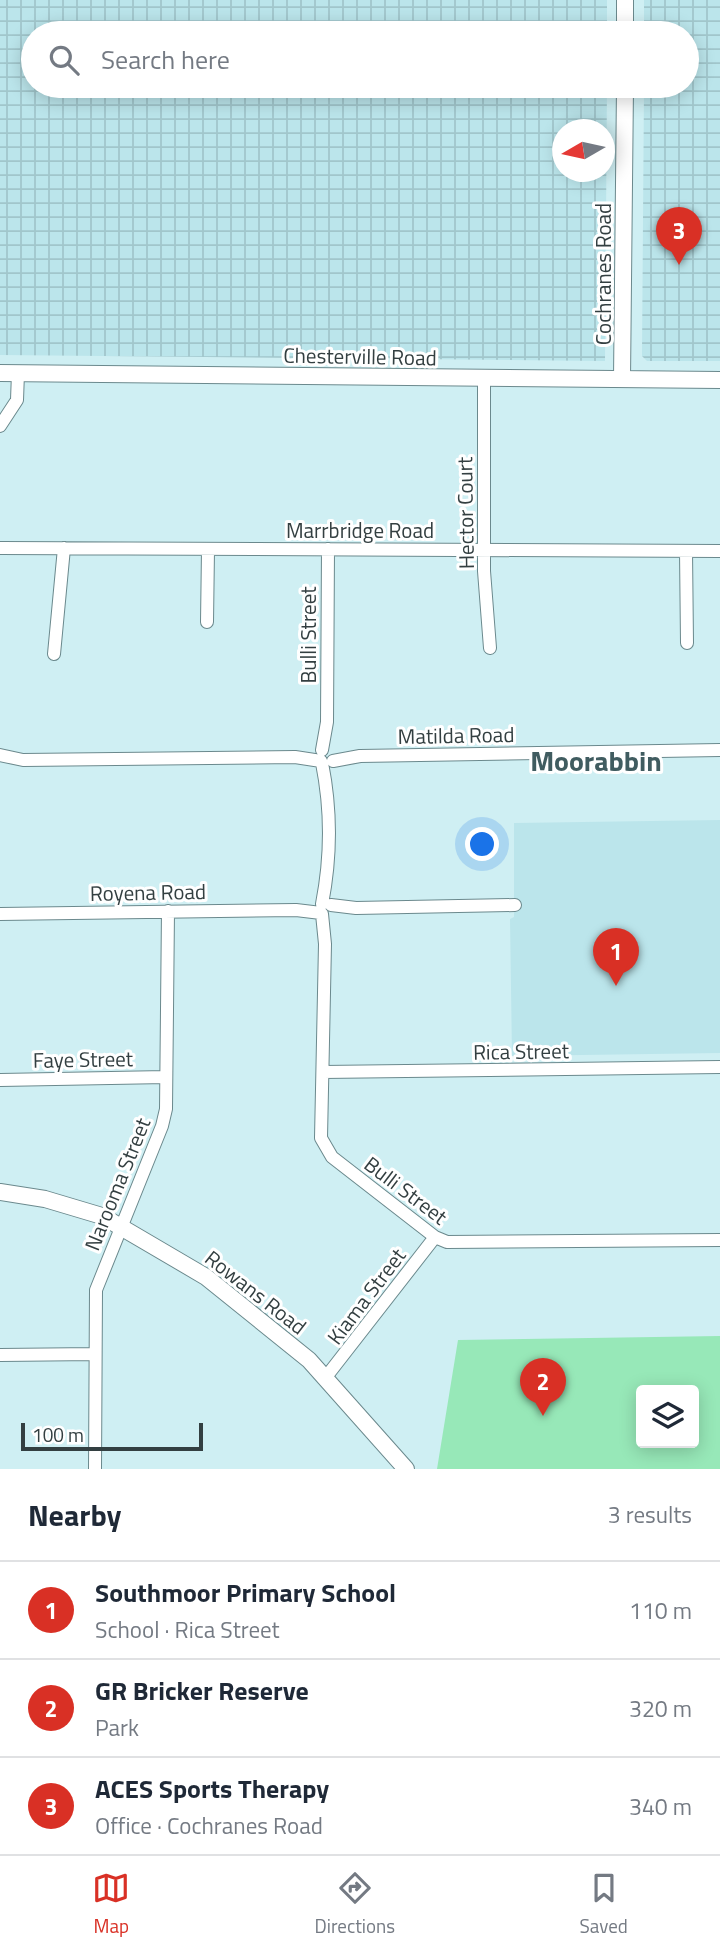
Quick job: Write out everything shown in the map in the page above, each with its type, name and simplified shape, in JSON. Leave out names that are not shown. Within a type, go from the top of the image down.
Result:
[{"type":"street","points":[[625,0],[625,21]]},
{"type":"street","name":"Cochranes Road","points":[[622,379],[625,98]]},
{"type":"street","name":"Chesterville Road","points":[[0,373],[720,380]]},
{"type":"street","points":[[0,426],[17,400],[18,373]]},
{"type":"street","name":"Hector Court","points":[[484,378],[484,549],[490,648]]},
{"type":"street","name":"Marrbridge Road","points":[[0,548],[720,551]]},
{"type":"street","points":[[54,654],[64,548]]},
{"type":"street","name":"Bulli Street","points":[[328,549],[327,877],[321,1138],[327,1151],[435,1237],[452,1243],[720,1240]]},
{"type":"street","points":[[207,622],[208,550]]},
{"type":"street","points":[[686,551],[687,643]]},
{"type":"street","name":"Matilda Road","points":[[0,755],[23,760],[720,750]]},
{"type":"street","name":"Royena Road","points":[[0,914],[515,905]]},
{"type":"street","name":"Narooma Street","points":[[96,1469],[96,1290],[162,1126],[166,1077],[168,911]]},
{"type":"street","name":"Rica Street","points":[[323,1072],[720,1067]]},
{"type":"street","name":"Faye Street","points":[[0,1080],[166,1077]]},
{"type":"street","name":"Rowans Road","points":[[0,1182],[26,1189],[45,1199]]},
{"type":"street","name":"Rowans Road","points":[[0,1192],[45,1199],[94,1213],[120,1225],[220,1287],[326,1377],[406,1469]]},
{"type":"street","name":"Kiama Street","points":[[326,1377],[435,1237]]},
{"type":"street","points":[[0,1355],[95,1354]]},
{"type":"shaded area","points":[[0,0],[607,0],[607,21],[21,21],[21,98],[607,98],[607,119],[552,119],[552,182],[606,182],[605,361],[0,355]]},
{"type":"shaded area","points":[[644,0],[720,0],[720,361],[647,361],[642,356],[644,98],[699,98],[699,21],[644,21]]},
{"type":"shaded area","points":[[720,820],[720,1053],[512,1056],[510,919],[514,917],[514,823]]},
{"type":"green space","points":[[720,1336],[720,1469],[437,1469],[458,1340]]},
{"type":"place","name":"ACES Sports Therapy","points":[[679,265]]},
{"type":"place","name":"Southmoor Primary School","points":[[616,986]]},
{"type":"place","name":"GR Bricker Reserve","points":[[543,1416]]},
{"type":"district","name":"Moorabbin","points":[[596,760]]}]
